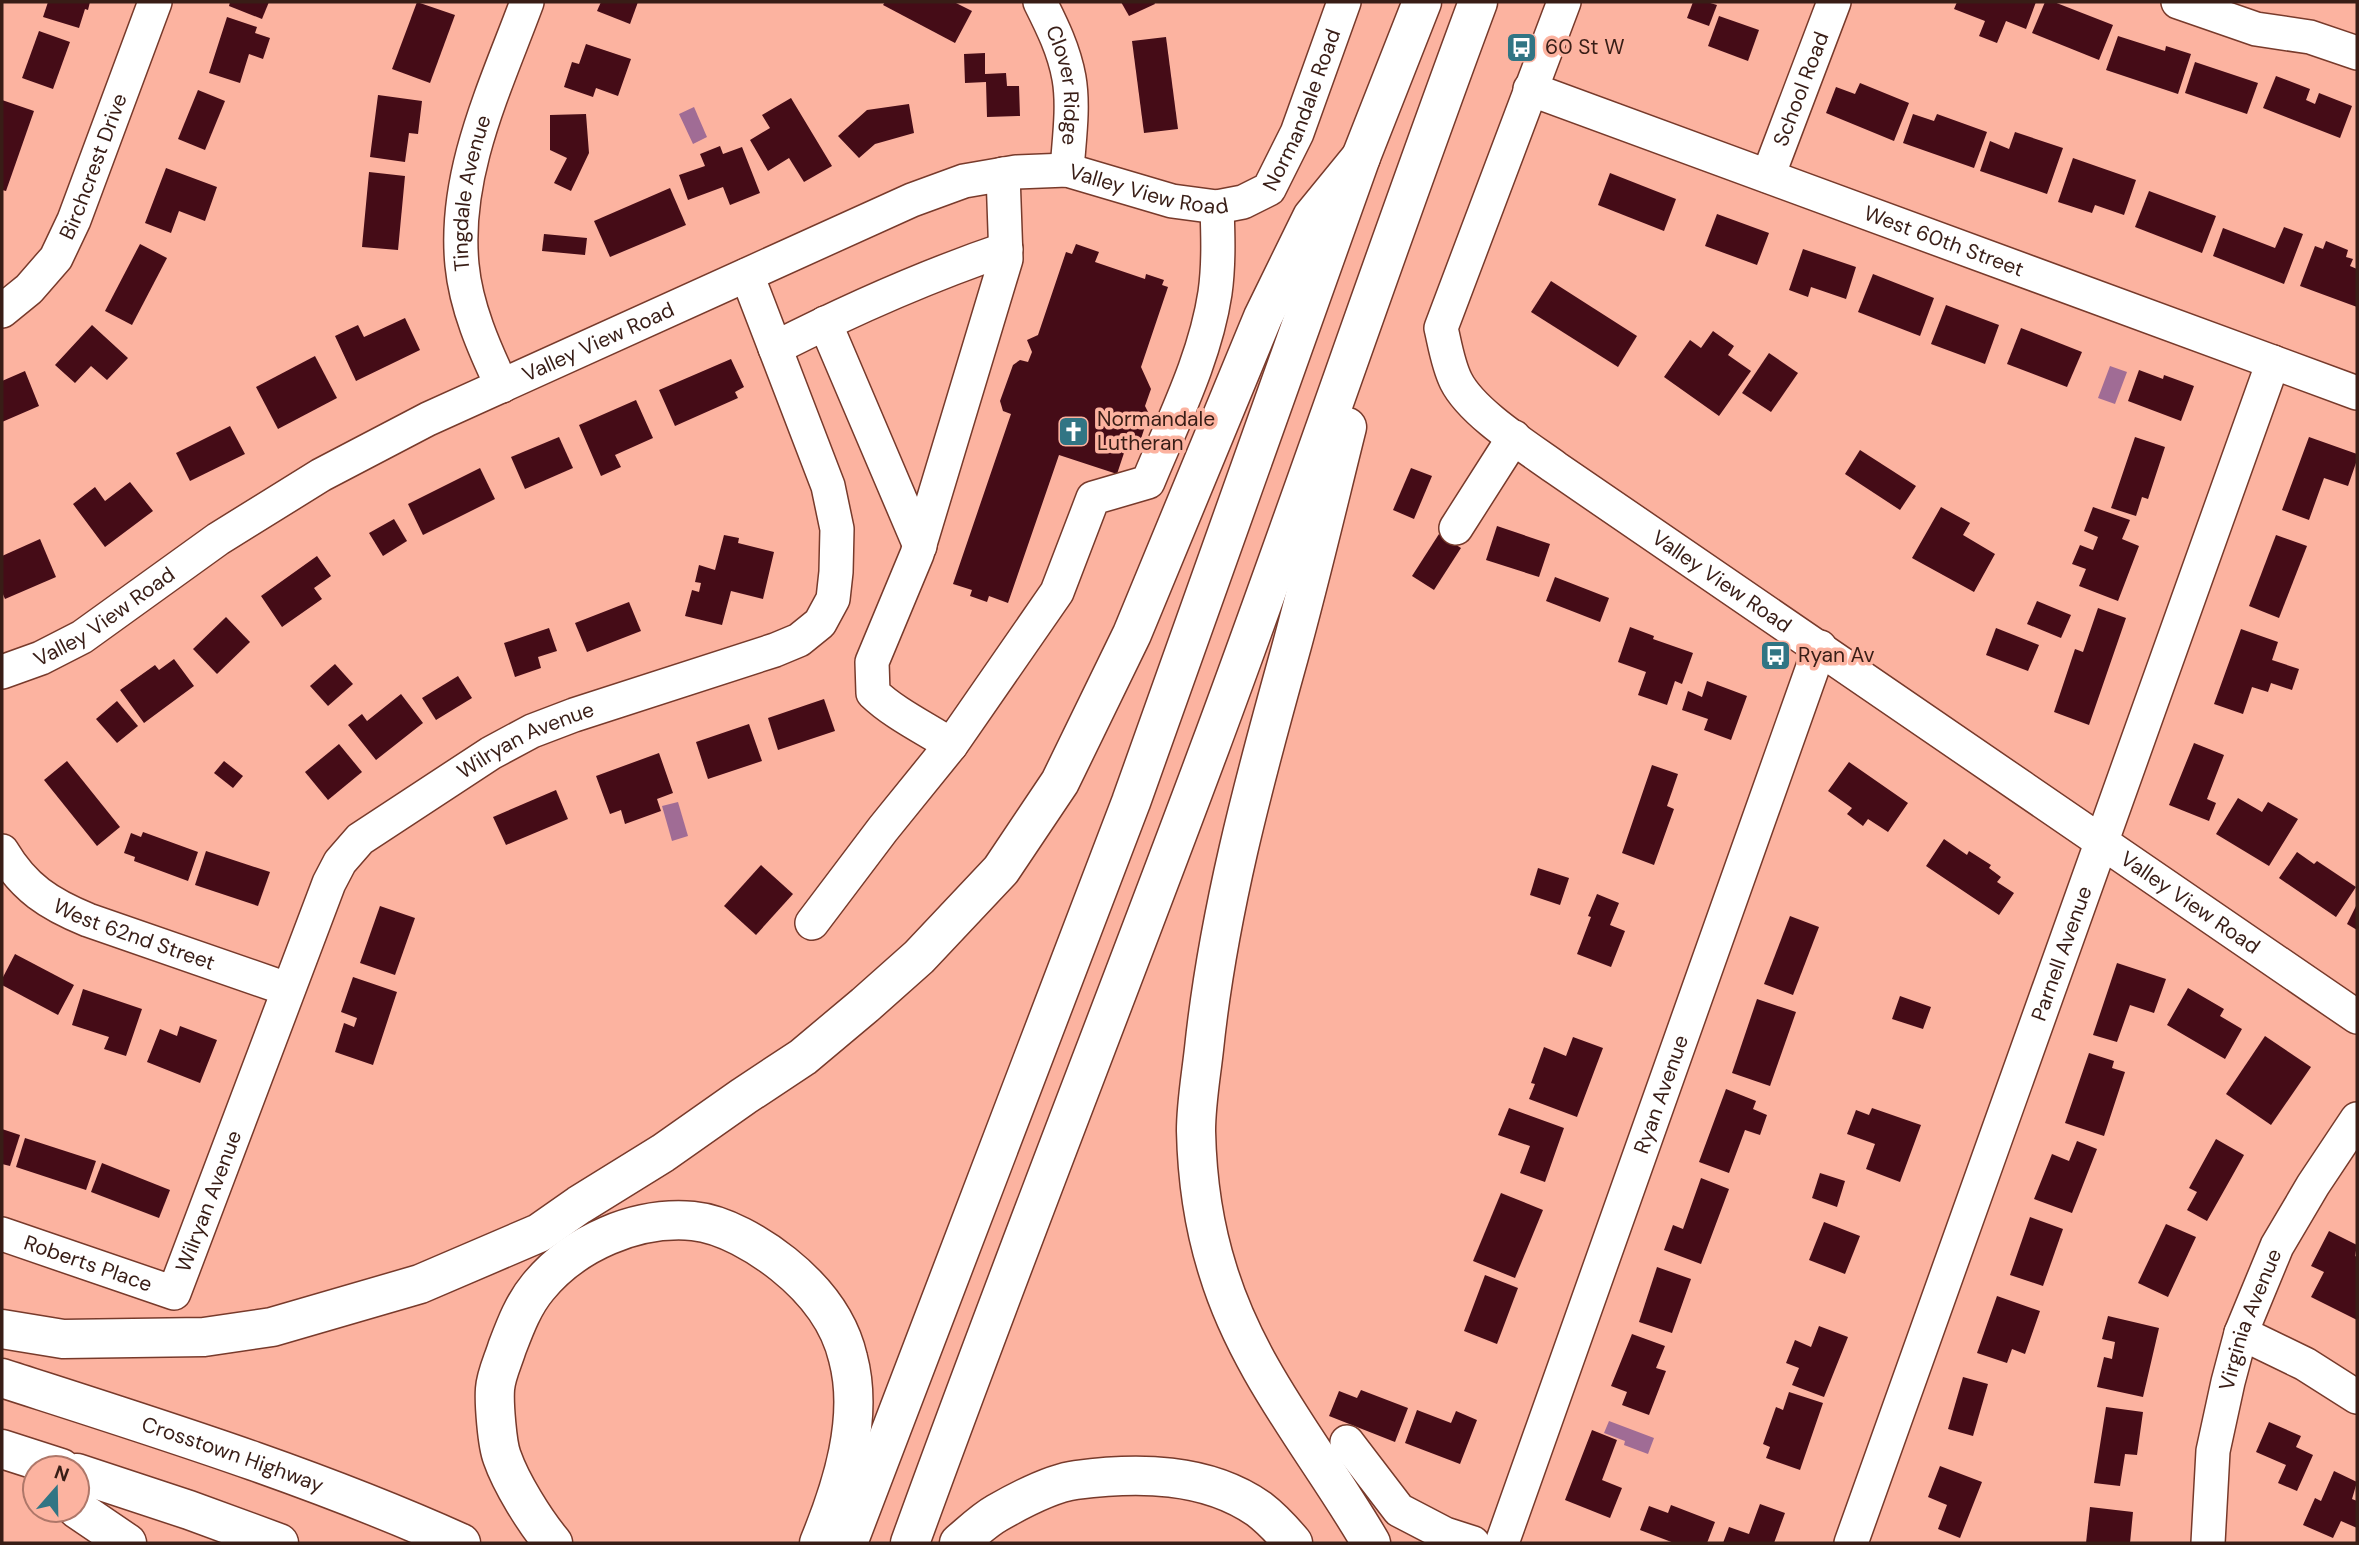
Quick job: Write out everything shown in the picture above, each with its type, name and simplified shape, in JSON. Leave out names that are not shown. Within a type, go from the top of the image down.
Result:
[{"type":"highway","points":[[848,1543],[1131,802],[1362,157],[1422,2]]},
{"type":"highway","points":[[910,1543],[1210,746],[1478,2]]},
{"type":"highway","points":[[2,1329],[64,1339],[204,1337],[272,1327],[420,1284],[539,1233],[663,1153],[803,1057],[901,973],[1001,870],[1060,782],[1132,634],[1269,304],[1312,217],[1362,157]]},
{"type":"highway","points":[[1371,1543],[1273,1391],[1236,1319],[1211,1246],[1201,1192],[1196,1130],[1207,1023],[1221,933],[1251,794],[1298,623],[1404,202]]},
{"type":"highway","points":[[553,1543],[530,1511],[500,1455],[495,1388],[517,1322],[536,1289],[553,1270],[583,1249],[628,1228],[693,1221],[718,1228],[771,1255],[800,1278],[818,1297],[834,1322],[848,1358],[853,1422],[834,1508],[820,1543]]},
{"type":"highway","name":"Crosstown Highway","points":[[2,1378],[219,1448],[347,1494],[461,1543]]},
{"type":"highway","points":[[2,1449],[21,1455]]},
{"type":"highway","points":[[2,1475],[21,1482]]},
{"type":"highway","points":[[959,1543],[994,1514],[1060,1485],[1075,1480],[1144,1475],[1180,1479],[1230,1494],[1258,1509],[1293,1543]]},
{"type":"highway","points":[[91,1478],[279,1543]]},
{"type":"highway","points":[[91,1519],[127,1543]]},
{"type":"street","name":"Birchcrest Drive","points":[[2,312],[29,289],[56,258],[74,219],[155,2]]},
{"type":"street","name":"Tingdale Avenue","points":[[502,386],[472,311],[462,265],[461,218],[466,173],[527,2]]},
{"type":"street","name":"Clover Ridge","points":[[1040,2],[1058,37],[1069,79],[1067,170]]},
{"type":"street","name":"Normandale Road","points":[[1230,204],[1269,189],[1291,144],[1344,2]]},
{"type":"street","points":[[1530,89],[1564,2]]},
{"type":"street","name":"School Road","points":[[1769,176],[1834,2]]},
{"type":"street","points":[[2178,2],[2256,29],[2310,37],[2357,53]]},
{"type":"street","name":"Valley View Road","points":[[1530,89],[1441,328],[1456,381],[1468,398],[1556,468],[2357,1017]]},
{"type":"street","name":"West 60th Street","points":[[1530,89],[2357,393]]},
{"type":"street","name":"Valley View Road","points":[[2,672],[41,658],[82,636],[218,539],[321,475],[428,419],[912,200],[964,181],[1003,174],[1067,170],[1172,201],[1230,204]]},
{"type":"street","points":[[951,745],[911,719],[888,708],[873,693],[872,662],[919,546],[1006,258],[1003,174]]},
{"type":"street","points":[[812,923],[951,745],[1057,592],[1093,498],[1148,482],[1188,384],[1205,334],[1215,293],[1218,239],[1230,204]]},
{"type":"street","points":[[775,348],[825,323],[956,266],[1006,249]]},
{"type":"street","name":"Wilryan Avenue","points":[[174,1293],[329,883],[340,862],[360,839],[491,752],[532,731],[775,650],[799,640],[820,623],[833,599],[836,572],[837,529],[828,486],[747,275]]},
{"type":"street","points":[[825,323],[919,546]]},
{"type":"street","name":"Parnell Avenue","points":[[1850,1543],[2273,362]]},
{"type":"street","points":[[1456,528],[1514,437]]},
{"type":"street","name":"Ryan Avenue","points":[[1503,1543],[1820,647]]},
{"type":"street","name":"West 62nd Street","points":[[2,851],[10,865],[32,890],[57,907],[287,989]]},
{"type":"street","name":"Virginia Avenue","points":[[2208,1543],[2213,1451],[2241,1333],[2277,1247],[2313,1185],[2357,1119]]},
{"type":"street","name":"Roberts Place","points":[[2,1234],[174,1293]]},
{"type":"street","points":[[2241,1333],[2305,1364],[2357,1397]]},
{"type":"street","points":[[1347,1442],[1399,1510],[1445,1534],[1473,1543]]},
{"type":"shaded area","points":[[694,107],[707,137],[693,144],[679,114]]},
{"type":"shaded area","points":[[2110,366],[2127,372],[2115,404],[2098,398]]},
{"type":"shaded area","points":[[678,802],[688,836],[672,841],[662,806]]},
{"type":"shaded area","points":[[1609,1421],[1654,1438],[1648,1454],[1624,1445],[1625,1441],[1604,1433]]},
{"type":"building","points":[[48,2],[90,2],[79,28],[43,17]]},
{"type":"building","points":[[230,2],[269,2],[262,19],[229,6]]},
{"type":"building","points":[[417,2],[455,15],[430,83],[392,69]]},
{"type":"building","points":[[601,2],[638,2],[630,24],[597,11]]},
{"type":"building","points":[[885,2],[954,2],[972,11],[955,43],[883,5]]},
{"type":"building","points":[[1121,2],[1154,2],[1155,4],[1129,16]]},
{"type":"building","points":[[1693,2],[1717,5],[1709,26],[1687,18]]},
{"type":"building","points":[[1957,2],[2036,2],[2026,29],[2006,21],[1997,43],[1979,36],[1985,21],[1954,9]]},
{"type":"building","points":[[2045,2],[2054,2],[2113,25],[2099,60],[2032,33]]},
{"type":"building","points":[[1719,16],[1759,30],[1748,61],[1708,46]]},
{"type":"building","points":[[227,17],[257,27],[255,33],[270,38],[263,59],[249,54],[240,83],[209,73]]},
{"type":"building","points":[[39,31],[70,42],[53,89],[22,78]]},
{"type":"building","points":[[2118,36],[2165,51],[2166,46],[2191,54],[2178,94],[2106,70]]},
{"type":"building","points":[[1166,37],[1178,129],[1144,133],[1132,41]]},
{"type":"building","points":[[586,44],[631,59],[618,96],[596,88],[593,97],[564,87],[572,62],[579,64]]},
{"type":"building","points":[[985,53],[985,74],[1006,73],[1007,86],[1019,86],[1020,116],[987,117],[986,82],[965,83],[964,54]]},
{"type":"building","points":[[2195,62],[2258,83],[2247,114],[2185,93]]},
{"type":"building","points":[[2276,76],[2310,89],[2306,100],[2315,104],[2319,93],[2352,106],[2340,138],[2263,108]]},
{"type":"building","points":[[1860,83],[1909,103],[1894,141],[1826,113],[1836,87],[1855,94]]},
{"type":"building","points":[[198,90],[225,101],[205,150],[178,139]]},
{"type":"building","points":[[378,95],[422,101],[418,134],[409,133],[405,162],[370,157]]},
{"type":"building","points":[[791,98],[832,166],[804,182],[789,158],[768,171],[750,140],[770,128],[762,115]]},
{"type":"building","points":[[2,100],[34,111],[6,191],[2,190]]},
{"type":"building","points":[[909,104],[914,133],[875,144],[859,158],[838,136],[867,110]]},
{"type":"building","points":[[586,114],[589,153],[571,191],[554,183],[567,158],[550,150],[550,115]]},
{"type":"building","points":[[1913,114],[1934,121],[1937,114],[1987,132],[1974,168],[1903,143]]},
{"type":"building","points":[[2015,132],[2063,148],[2047,194],[1980,171],[1990,141],[2009,149]]},
{"type":"building","points":[[720,146],[723,154],[742,147],[760,193],[730,205],[723,187],[688,200],[679,175],[705,166],[700,154]]},
{"type":"building","points":[[2073,158],[2136,180],[2124,215],[2095,205],[2092,213],[2058,202]]},
{"type":"building","points":[[166,168],[217,187],[205,221],[179,211],[171,233],[145,223]]},
{"type":"building","points":[[369,172],[405,176],[398,250],[362,247]]},
{"type":"building","points":[[1610,173],[1676,199],[1664,231],[1598,205]]},
{"type":"building","points":[[670,188],[686,225],[610,257],[594,221]]},
{"type":"building","points":[[2149,191],[2216,216],[2202,253],[2135,227]]},
{"type":"building","points":[[1717,214],[1769,233],[1757,265],[1705,246]]},
{"type":"building","points":[[2284,227],[2303,234],[2284,284],[2213,256],[2223,228],[2275,248]]},
{"type":"building","points":[[544,234],[587,238],[585,255],[542,251]]},
{"type":"building","points":[[2326,241],[2348,250],[2346,257],[2353,259],[2350,266],[2357,269],[2357,307],[2300,286],[2315,246],[2323,249]]},
{"type":"building","points":[[140,244],[167,258],[132,325],[105,311]]},
{"type":"building","name":"Normandale Lutheran","points":[[1076,244],[1099,252],[1095,262],[1145,279],[1146,274],[1164,280],[1162,285],[1168,287],[1141,367],[1151,389],[1145,406],[1149,414],[1138,448],[1125,450],[1117,474],[1059,455],[1008,603],[989,596],[987,602],[970,596],[972,590],[953,584],[1011,414],[1003,411],[1000,401],[1013,365],[1020,360],[1028,362],[1032,352],[1027,340],[1038,335],[1066,252],[1072,254]]},
{"type":"building","points":[[1803,249],[1856,267],[1846,299],[1811,287],[1808,297],[1789,290]]},
{"type":"building","points":[[1873,274],[1934,298],[1920,336],[1858,312]]},
{"type":"building","points":[[1551,281],[1637,336],[1618,367],[1531,312]]},
{"type":"building","points":[[1946,305],[1999,325],[1985,364],[1931,344]]},
{"type":"building","points":[[405,318],[420,350],[356,381],[335,336],[358,325],[364,337]]},
{"type":"building","points":[[92,325],[128,358],[107,380],[91,366],[75,383],[55,365]]},
{"type":"building","points":[[2021,328],[2082,352],[2067,387],[2007,364]]},
{"type":"building","points":[[1713,331],[1734,346],[1728,355],[1751,371],[1719,416],[1664,377],[1690,340],[1701,348]]},
{"type":"building","points":[[1769,353],[1798,373],[1771,412],[1742,393]]},
{"type":"building","points":[[315,356],[337,398],[278,429],[256,387]]},
{"type":"building","points":[[731,359],[744,387],[735,392],[738,398],[675,426],[659,390]]},
{"type":"building","points":[[2139,370],[2163,379],[2164,375],[2194,386],[2181,421],[2128,401]]},
{"type":"building","points":[[25,371],[39,406],[2,422],[2,381]]},
{"type":"building","points":[[636,400],[653,438],[615,455],[621,467],[601,476],[579,425]]},
{"type":"building","points":[[230,426],[245,454],[190,481],[176,453]]},
{"type":"building","points":[[559,437],[573,468],[525,489],[511,457]]},
{"type":"building","points":[[2135,437],[2165,447],[2148,499],[2142,497],[2136,516],[2111,508]]},
{"type":"building","points":[[2309,437],[2357,454],[2357,460],[2348,486],[2324,478],[2309,520],[2282,510]]},
{"type":"building","points":[[1860,450],[1916,486],[1900,510],[1845,474]]},
{"type":"building","points":[[480,468],[495,499],[423,535],[408,504]]},
{"type":"building","points":[[1411,468],[1432,476],[1414,519],[1393,510]]},
{"type":"building","points":[[130,482],[153,511],[105,547],[73,504],[95,487],[105,501]]},
{"type":"building","points":[[1941,507],[1970,523],[1963,535],[1995,554],[1974,592],[1912,558]]},
{"type":"building","points":[[2093,507],[2130,520],[2122,539],[2139,546],[2118,601],[2079,586],[2086,569],[2072,564],[2080,545],[2093,550],[2098,537],[2084,531]]},
{"type":"building","points":[[394,519],[407,541],[383,556],[369,533]]},
{"type":"building","points":[[1497,526],[1550,544],[1539,577],[1486,560]]},
{"type":"building","points":[[1439,534],[1461,548],[1434,590],[1412,576]]},
{"type":"building","points":[[724,535],[739,538],[738,543],[774,552],[763,599],[731,591],[722,625],[685,616],[692,590],[699,592],[701,583],[695,582],[699,565],[715,570]]},
{"type":"building","points":[[2276,535],[2307,546],[2279,618],[2249,606]]},
{"type":"building","points":[[40,539],[56,577],[5,599],[2,592],[2,556]]},
{"type":"building","points":[[317,556],[331,576],[314,588],[322,599],[282,627],[261,596]]},
{"type":"building","points":[[1555,577],[1609,598],[1600,622],[1546,601]]},
{"type":"building","points":[[2037,601],[2071,615],[2061,638],[2027,624]]},
{"type":"building","points":[[629,602],[641,631],[587,652],[575,623]]},
{"type":"building","points":[[2098,608],[2126,618],[2089,725],[2054,712],[2075,649],[2083,652]]},
{"type":"building","points":[[226,617],[250,642],[217,674],[193,649]]},
{"type":"building","points":[[1630,627],[1654,636],[1653,639],[1693,653],[1682,684],[1675,681],[1667,705],[1638,695],[1646,672],[1618,662]]},
{"type":"building","points":[[549,628],[557,651],[538,657],[541,668],[515,677],[504,643]]},
{"type":"building","points":[[1996,628],[2039,645],[2028,671],[1986,655]]},
{"type":"building","points":[[2241,629],[2278,642],[2272,660],[2299,669],[2292,690],[2271,683],[2268,692],[2252,687],[2243,714],[2214,704]]},
{"type":"building","points":[[174,659],[194,686],[144,723],[120,690],[155,665],[159,670]]},
{"type":"building","points":[[335,664],[353,684],[328,706],[310,686]]},
{"type":"building","points":[[458,676],[472,698],[436,720],[422,698]]},
{"type":"building","points":[[1707,681],[1747,696],[1731,740],[1704,730],[1708,719],[1682,710],[1688,691],[1702,697]]},
{"type":"building","points":[[401,694],[423,723],[376,760],[348,725],[362,714],[367,721]]},
{"type":"building","points":[[824,699],[835,731],[778,750],[768,718]]},
{"type":"building","points":[[117,701],[138,726],[117,743],[96,719]]},
{"type":"building","points":[[749,724],[762,761],[708,779],[696,742]]},
{"type":"building","points":[[2194,743],[2224,755],[2207,799],[2216,803],[2209,821],[2169,805]]},
{"type":"building","points":[[339,744],[362,772],[328,800],[305,772]]},
{"type":"building","points":[[659,753],[673,793],[657,799],[661,811],[625,824],[621,810],[610,814],[596,776]]},
{"type":"building","points":[[67,761],[120,827],[97,846],[44,780]]},
{"type":"building","points":[[224,761],[243,776],[233,788],[214,773]]},
{"type":"building","points":[[1849,762],[1908,803],[1888,832],[1868,819],[1863,826],[1847,814],[1852,808],[1828,791]]},
{"type":"building","points":[[1652,765],[1678,774],[1667,806],[1674,809],[1654,865],[1622,853]]},
{"type":"building","points":[[556,790],[568,819],[506,845],[493,817]]},
{"type":"building","points":[[2238,798],[2262,812],[2268,802],[2298,819],[2269,866],[2216,834]]},
{"type":"building","points":[[143,832],[198,852],[188,881],[134,861],[135,857],[124,853],[131,833],[141,837]]},
{"type":"building","points":[[1944,839],[1967,855],[1969,851],[1991,865],[1989,868],[2001,877],[1997,882],[2014,893],[1999,915],[1926,866]]},
{"type":"building","points":[[206,851],[270,872],[258,906],[195,885]]},
{"type":"building","points":[[2297,852],[2314,864],[2317,861],[2356,887],[2336,917],[2279,878]]},
{"type":"building","points":[[761,865],[793,894],[756,935],[724,906]]},
{"type":"building","points":[[1538,868],[1569,878],[1560,905],[1530,895]]},
{"type":"building","points":[[1597,894],[1619,903],[1610,925],[1625,931],[1611,967],[1577,954]]},
{"type":"building","points":[[2357,904],[2357,930],[2347,924]]},
{"type":"building","points":[[380,906],[415,918],[395,975],[360,963]]},
{"type":"building","points":[[1790,916],[1819,927],[1793,995],[1764,984]]},
{"type":"building","points":[[15,954],[74,985],[58,1015],[2,985],[2,979]]},
{"type":"building","points":[[2117,963],[2166,979],[2154,1013],[2130,1005],[2117,1042],[2093,1035]]},
{"type":"building","points":[[353,977],[397,992],[373,1065],[335,1052],[344,1023],[354,1027],[357,1018],[341,1012]]},
{"type":"building","points":[[2188,988],[2224,1009],[2220,1016],[2242,1029],[2225,1059],[2167,1025]]},
{"type":"building","points":[[83,989],[142,1009],[126,1056],[104,1049],[109,1037],[72,1025]]},
{"type":"building","points":[[1900,996],[1931,1007],[1923,1029],[1892,1019]]},
{"type":"building","points":[[1757,999],[1796,1012],[1770,1086],[1732,1073]]},
{"type":"building","points":[[180,1026],[217,1040],[200,1083],[147,1062],[160,1029],[177,1036]]},
{"type":"building","points":[[2265,1036],[2311,1067],[2271,1125],[2226,1094]]},
{"type":"building","points":[[1573,1037],[1603,1048],[1577,1117],[1529,1099],[1535,1084],[1531,1083],[1544,1047],[1566,1056]]},
{"type":"building","points":[[2089,1053],[2114,1061],[2112,1068],[2125,1072],[2104,1136],[2065,1123]]},
{"type":"building","points":[[1726,1089],[1756,1101],[1753,1109],[1767,1115],[1760,1135],[1745,1130],[1729,1173],[1699,1162]]},
{"type":"building","points":[[1509,1108],[1564,1128],[1545,1182],[1520,1173],[1530,1146],[1498,1135]]},
{"type":"building","points":[[1872,1108],[1921,1125],[1900,1182],[1866,1169],[1875,1144],[1847,1134],[1856,1110],[1869,1115]]},
{"type":"building","points":[[2,1129],[20,1135],[10,1166],[2,1164]]},
{"type":"building","points":[[25,1138],[96,1161],[86,1190],[16,1167]]},
{"type":"building","points":[[2216,1139],[2244,1155],[2207,1221],[2187,1210],[2197,1192],[2189,1188]]},
{"type":"building","points":[[2077,1141],[2097,1149],[2072,1213],[2034,1199],[2052,1154],[2069,1161]]},
{"type":"building","points":[[102,1163],[170,1190],[159,1218],[91,1192]]},
{"type":"building","points":[[1820,1173],[1845,1181],[1837,1207],[1812,1198]]},
{"type":"building","points":[[1701,1178],[1729,1189],[1701,1264],[1664,1250],[1673,1225],[1683,1229]]},
{"type":"building","points":[[1501,1193],[1543,1210],[1515,1278],[1473,1261]]},
{"type":"building","points":[[2030,1217],[2063,1229],[2043,1286],[2010,1275]]},
{"type":"building","points":[[1824,1222],[1860,1236],[1845,1274],[1809,1260]]},
{"type":"building","points":[[2166,1224],[2196,1237],[2168,1297],[2138,1283]]},
{"type":"building","points":[[2329,1231],[2357,1245],[2357,1320],[2311,1297],[2324,1272],[2311,1266]]},
{"type":"building","points":[[1657,1267],[1691,1279],[1672,1333],[1639,1322]]},
{"type":"building","points":[[1485,1275],[1518,1288],[1497,1344],[1464,1331]]},
{"type":"building","points":[[1997,1296],[2040,1311],[2025,1354],[2012,1349],[2007,1363],[1977,1353]]},
{"type":"building","points":[[2108,1316],[2159,1328],[2143,1397],[2097,1387],[2104,1357],[2112,1359],[2115,1342],[2102,1339]]},
{"type":"building","points":[[1819,1326],[1848,1337],[1824,1397],[1792,1385],[1799,1368],[1786,1363],[1795,1340],[1811,1347]]},
{"type":"building","points":[[1632,1334],[1665,1346],[1656,1368],[1666,1371],[1649,1415],[1622,1405],[1627,1392],[1611,1386]]},
{"type":"building","points":[[1963,1377],[1988,1384],[1973,1436],[1948,1429]]},
{"type":"building","points":[[1361,1390],[1408,1408],[1395,1442],[1329,1416],[1339,1391],[1357,1398]]},
{"type":"building","points":[[1789,1392],[1823,1403],[1800,1470],[1766,1458],[1770,1447],[1763,1444],[1776,1407],[1783,1410]]},
{"type":"building","points":[[2106,1407],[2143,1412],[2137,1455],[2125,1454],[2120,1486],[2094,1483]]},
{"type":"building","points":[[1417,1410],[1451,1423],[1456,1411],[1477,1420],[1460,1464],[1405,1443]]},
{"type":"building","points":[[2269,1422],[2301,1436],[2296,1447],[2313,1455],[2297,1491],[2278,1483],[2286,1465],[2256,1452]]},
{"type":"building","points":[[1592,1430],[1617,1440],[1602,1480],[1622,1488],[1610,1518],[1565,1500]]},
{"type":"building","points":[[1940,1466],[1982,1482],[1960,1538],[1938,1529],[1947,1505],[1928,1497]]},
{"type":"building","points":[[2334,1471],[2357,1482],[2352,1499],[2357,1501],[2357,1528],[2341,1521],[2333,1538],[2303,1525],[2315,1498],[2321,1501]]},
{"type":"building","points":[[1760,1504],[1785,1513],[1774,1543],[1723,1543],[1729,1527],[1749,1534]]},
{"type":"building","points":[[1671,1505],[1715,1522],[1707,1543],[1674,1543],[1640,1530],[1649,1506],[1668,1513]]},
{"type":"building","points":[[2090,1507],[2133,1512],[2130,1543],[2086,1543]]},
{"type":"place","name":"60 St W","points":[[1522,47]]},
{"type":"place","name":"Normandale Lutheran","points":[[1074,431]]},
{"type":"place","name":"Ryan Av","points":[[1775,655]]}]
